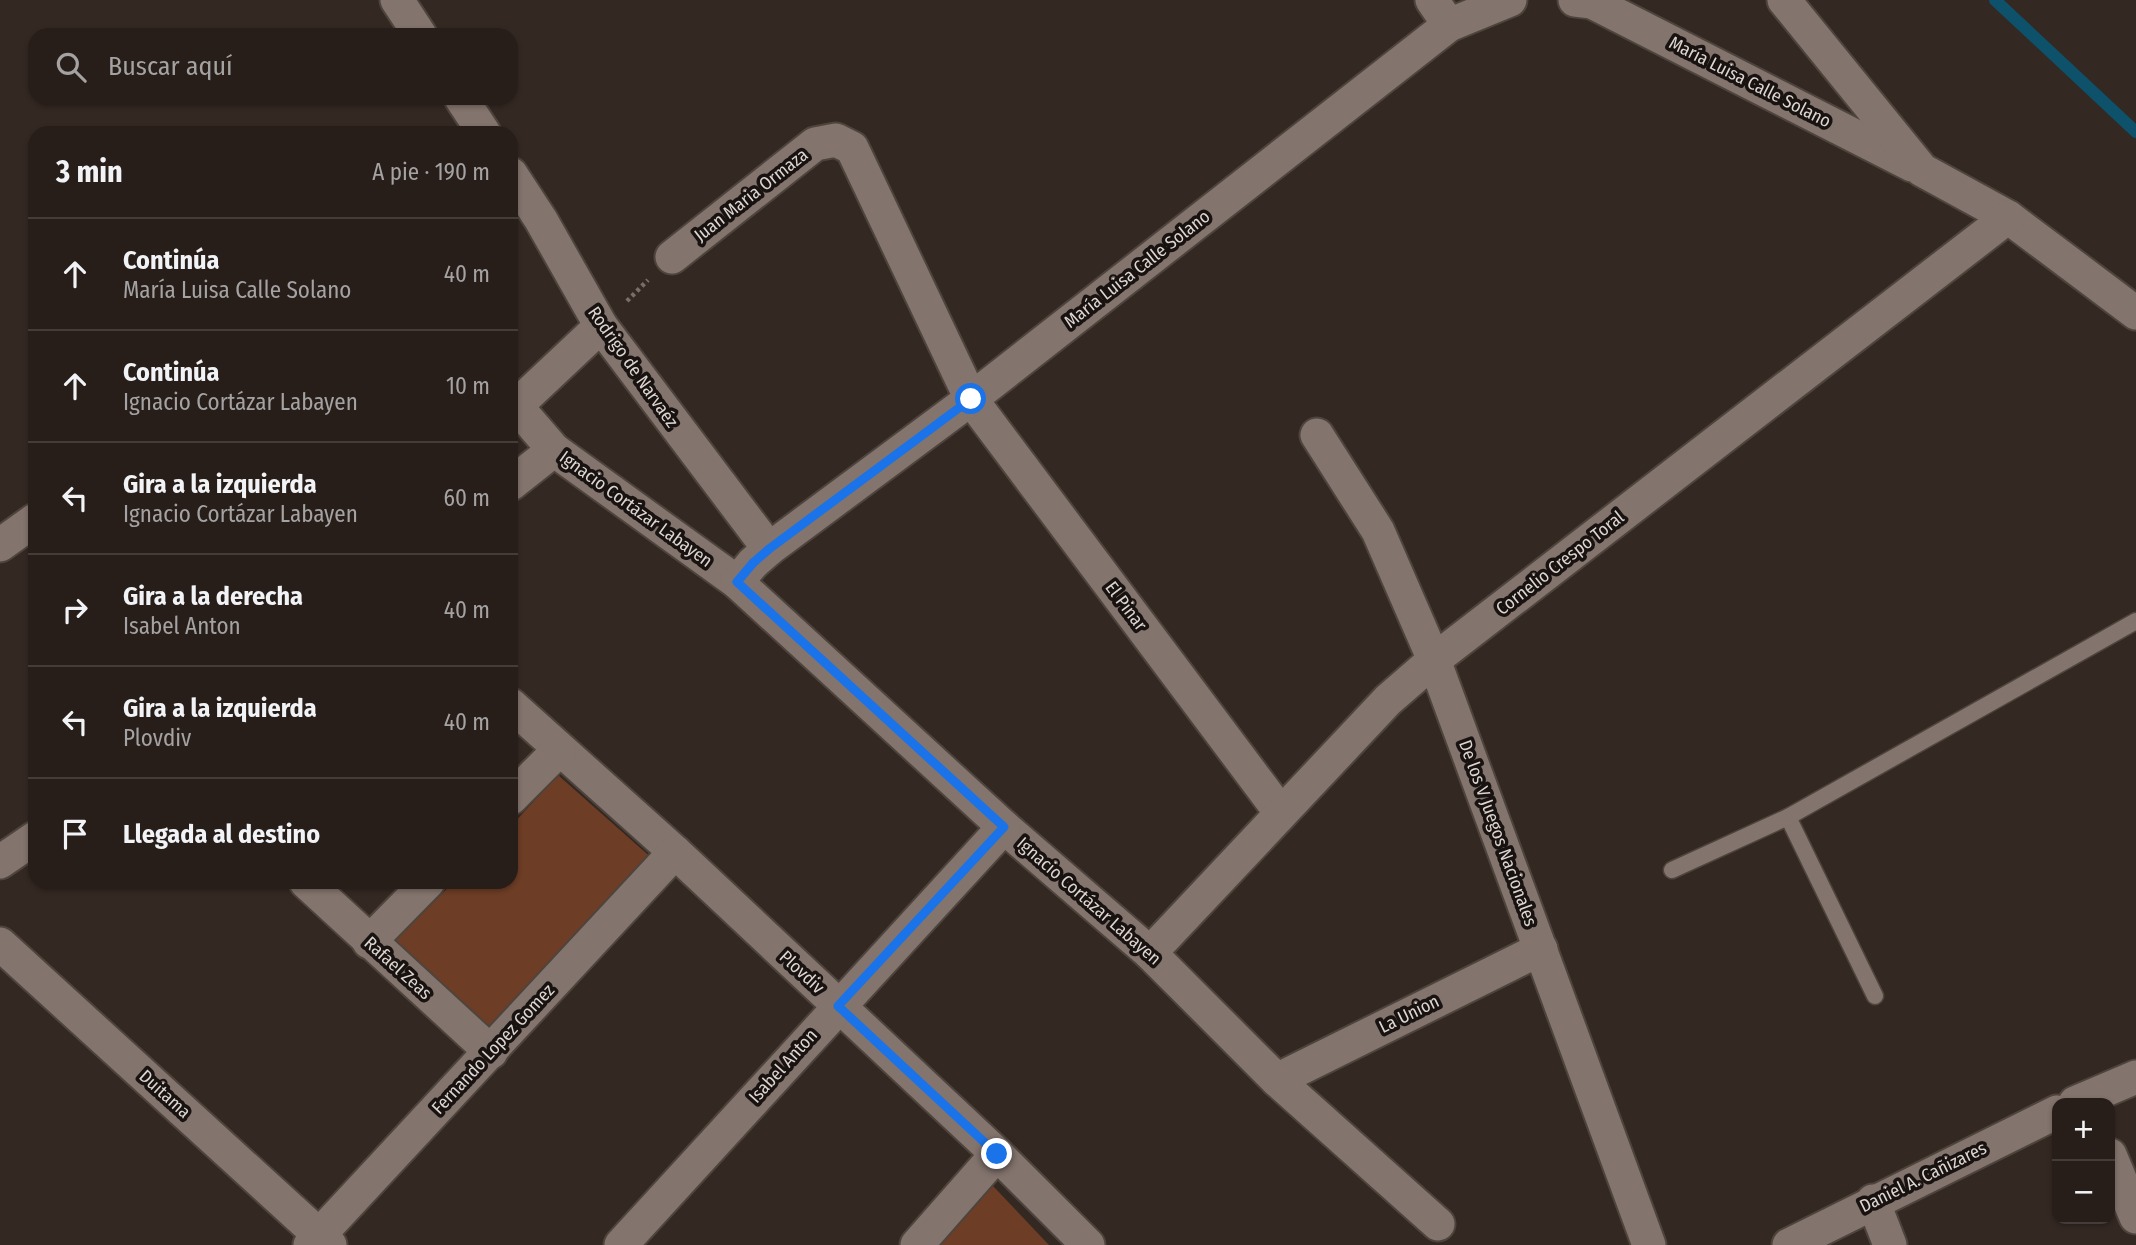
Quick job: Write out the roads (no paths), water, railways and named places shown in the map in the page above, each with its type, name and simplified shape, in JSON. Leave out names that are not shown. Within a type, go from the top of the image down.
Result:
[{"type":"street","points":[[397,0],[415,28]]},
{"type":"street","name":"María Luisa Calle Solano","points":[[769,549],[971,399],[1440,13],[1510,0]]},
{"type":"street","name":"María Luisa Calle Solano","points":[[1576,0],[1592,2],[1922,170],[2008,217],[2136,313]]},
{"type":"street","points":[[1784,0],[1922,170]]},
{"type":"street","points":[[466,105],[479,126]]},
{"type":"street","name":"Juan Maria Ormaza","points":[[673,257],[815,144],[836,140],[852,148],[971,399]]},
{"type":"street","name":"Rodrigo de Narvaéz","points":[[518,185],[601,326],[769,549]]},
{"type":"street","name":"Cornelio Crespo Toral","points":[[1150,953],[1388,700],[1434,660],[2008,217]]},
{"type":"street","points":[[518,399],[601,326]]},
{"type":"street","name":"El Pinar","points":[[971,399],[1281,813]]},
{"type":"street","name":"Ignacio Cortázar Labayen","points":[[518,408],[554,450],[737,582],[1004,827],[1150,953],[1277,1080],[1438,1224]]},
{"type":"street","name":"De los V Juegos Nacionales","points":[[1317,435],[1378,531],[1434,660],[1649,1245]]},
{"type":"street","points":[[518,478],[554,450]]},
{"type":"street","points":[[0,545],[28,525]]},
{"type":"street","points":[[737,582],[769,549]]},
{"type":"street","name":"Plovdiv","points":[[518,712],[675,852],[997,1154],[1088,1245]]},
{"type":"street","points":[[518,791],[559,750]]},
{"type":"street","name":"Isabel Anton","points":[[621,1245],[1004,827]]},
{"type":"street","points":[[0,862],[28,843]]},
{"type":"street","name":"Fernando Lopez Gomez","points":[[320,1242],[675,852]]},
{"type":"street","name":"Rafael Zeas","points":[[313,889],[491,1052]]},
{"type":"street","points":[[369,942],[421,889]]},
{"type":"street","name":"Duitama","points":[[0,944],[320,1242]]},
{"type":"street","name":"La Union","points":[[1277,1080],[1541,949]]},
{"type":"street","name":"Daniel A. Cañizares","points":[[2090,1098],[2136,1077]]},
{"type":"street","name":"Daniel A. Cañizares","points":[[1789,1245],[1872,1201],[2052,1116]]},
{"type":"street","points":[[917,1245],[997,1154]]},
{"type":"street","points":[[2113,1161],[2136,1217]]},
{"type":"street","points":[[1872,1201],[1890,1245]]},
{"type":"lane","points":[[1672,870],[1788,817],[2136,621]]},
{"type":"lane","points":[[1788,817],[1875,996]]},
{"type":"waterway","points":[[1995,0],[2136,132]]}]
